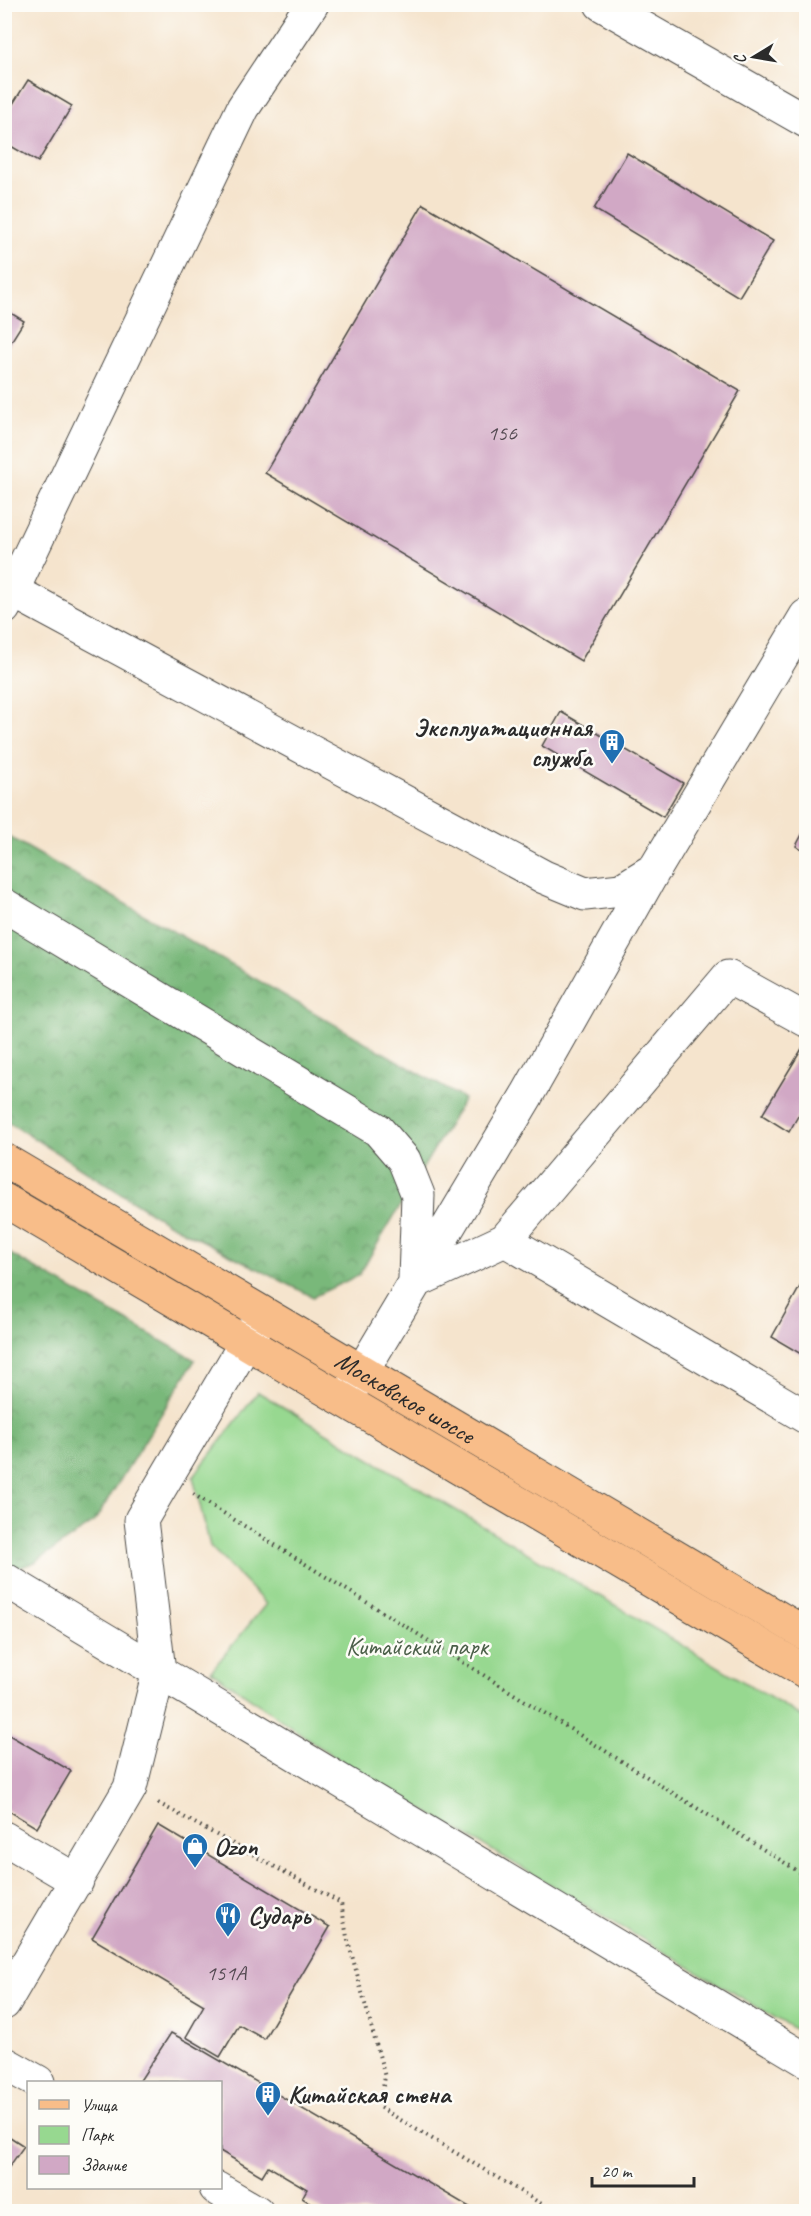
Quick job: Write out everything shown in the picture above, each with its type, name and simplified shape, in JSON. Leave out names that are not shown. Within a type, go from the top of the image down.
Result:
[{"type":"main road","name":"Московское шоссе","points":[[4,1160],[807,1634]]},
{"type":"main road","name":"Московское шоссе","points":[[4,1200],[807,1672]]},
{"type":"lane","points":[[312,4],[243,108],[9,600],[544,877],[585,894],[621,890],[655,869]]},
{"type":"lane","points":[[601,4],[807,121]]},
{"type":"lane","points":[[345,1399],[527,1095],[655,869],[807,616]]},
{"type":"lane","points":[[4,905],[378,1130],[404,1160],[418,1195],[415,1282]]},
{"type":"lane","points":[[415,1282],[505,1240],[728,977],[807,1020]]},
{"type":"lane","points":[[505,1240],[807,1417]]},
{"type":"lane","points":[[4,2003],[130,1788],[159,1671],[141,1520],[263,1313]]},
{"type":"lane","points":[[4,1579],[807,2060]]},
{"type":"lane","points":[[4,1838],[77,1881]]},
{"type":"lane","points":[[4,2063],[36,2081]]},
{"type":"lane","points":[[219,2189],[257,2211]]},
{"type":"path","points":[[166,1478],[807,1876]]},
{"type":"path","points":[[130,1788],[341,1903],[347,1937],[386,2077],[379,2107],[555,2211]]},
{"type":"green space","points":[[4,834],[464,1099],[359,1275],[313,1297],[166,1222],[5,1120]]},
{"type":"green space","points":[[5,1251],[195,1360],[94,1522],[35,1562],[5,1573]]},
{"type":"green space","name":"Китайский парк","points":[[258,1392],[806,1719],[806,2036],[333,1756],[211,1671],[266,1604],[210,1546],[193,1477]]},
{"type":"building","points":[[28,80],[72,106],[38,162],[4,142],[4,118]]},
{"type":"building","points":[[627,153],[773,241],[739,297],[594,209]]},
{"type":"building","points":[[423,204],[740,391],[581,661],[265,473]]},
{"type":"building","points":[[4,309],[24,321],[4,353]]},
{"type":"building","name":"Эксплуатационная служба","points":[[561,712],[683,783],[663,817],[542,746]]},
{"type":"building","points":[[806,827],[806,853],[796,846]]},
{"type":"building","points":[[806,1042],[806,1102],[789,1132],[762,1115]]},
{"type":"building","points":[[806,1276],[806,1357],[772,1337]]},
{"type":"building","points":[[4,1732],[71,1771],[37,1828],[4,1808],[8,1799],[4,1797]]},
{"type":"building","points":[[158,1825],[330,1927],[264,2039],[239,2025],[220,2057],[186,2037],[204,2005],[92,1938]]},
{"type":"building","name":"Китайская стена","points":[[171,2033],[478,2212],[325,2212],[302,2198],[307,2189],[268,2166],[262,2176],[222,2152],[222,2081],[140,2081]]},
{"type":"building","points":[[4,2133],[24,2146],[4,2174]]},
{"type":"place","name":"Эксплуатационная служба","points":[[612,765]]},
{"type":"place","name":"Ozon","points":[[195,1869]]},
{"type":"place","name":"Сударь","points":[[228,1938]]},
{"type":"place","name":"Китайская стена","points":[[268,2117]]}]
